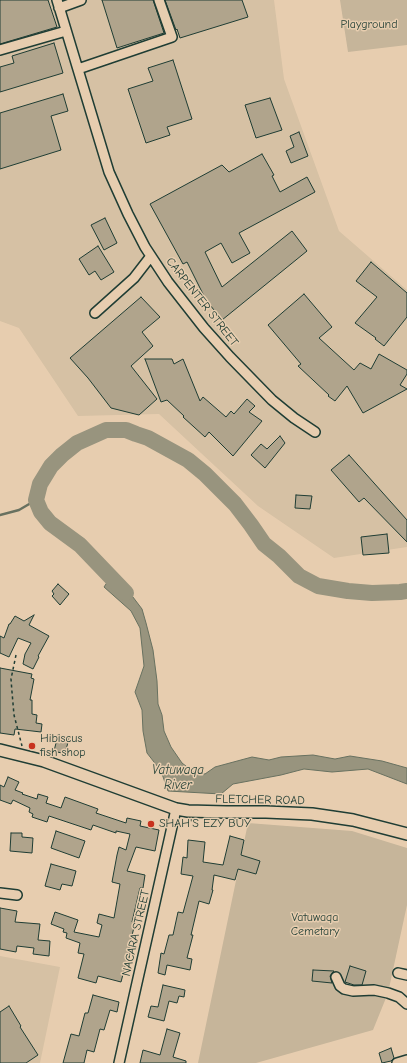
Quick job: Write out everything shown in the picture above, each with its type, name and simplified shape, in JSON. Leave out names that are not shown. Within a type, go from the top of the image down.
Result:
[{"type":"main road","name":"FLETCHER ROAD","points":[[0,750],[44,761],[176,809],[188,811],[312,814],[352,820],[407,834]]},
{"type":"street","points":[[58,4],[81,0]]},
{"type":"street","points":[[78,69],[172,38],[159,0]]},
{"type":"street","name":"CARPENTER STREET","points":[[58,4],[109,172],[128,214],[151,256],[168,282],[204,328],[251,380],[294,418],[315,432]]},
{"type":"street","points":[[0,50],[66,31]]},
{"type":"street","points":[[94,313],[134,278],[151,256]]},
{"type":"street","name":"NACARA STREET","points":[[119,1063],[176,809]]},
{"type":"street","points":[[0,893],[17,895]]},
{"type":"street","points":[[398,972],[407,975]]},
{"type":"street","points":[[336,977],[340,986],[344,989],[353,991],[374,990],[388,993],[398,997],[407,1004]]},
{"type":"street","points":[[397,1063],[407,1060]]},
{"type":"path","points":[[16,655],[11,678],[12,692],[14,715],[24,756]]},
{"type":"shaded area","points":[[0,0],[274,0],[284,79],[339,231],[407,290],[407,547],[334,558],[258,506],[159,414],[78,416],[19,328],[0,321]]},
{"type":"shaded area","points":[[0,956],[60,967],[40,1063],[0,1063]]},
{"type":"green space","name":"Playground","points":[[340,0],[407,0],[407,45],[348,52]]},
{"type":"green space","name":"Vatuwaqa Cemetary","points":[[248,823],[352,831],[407,848],[407,905],[388,993],[373,1030],[256,1063],[198,1063]]},
{"type":"water","name":"Vatuwaqa River","points":[[114,572],[142,609],[153,650],[158,704],[162,715],[164,731],[171,747],[182,763],[195,773],[205,774],[215,767],[252,757],[269,760],[281,757],[313,755],[335,759],[350,756],[382,761],[407,768],[407,784],[368,769],[332,772],[304,769],[233,784],[221,794],[168,791],[161,771],[147,753],[143,731],[142,710],[135,692],[144,666],[140,628],[131,611],[104,587]]},
{"type":"building","points":[[0,0],[48,0],[57,27],[0,44]]},
{"type":"building","points":[[102,0],[153,0],[164,33],[117,48]]},
{"type":"building","points":[[165,0],[242,0],[248,17],[180,38]]},
{"type":"building","points":[[54,43],[63,73],[0,92],[0,67],[14,63],[12,56]]},
{"type":"building","points":[[173,60],[192,119],[167,127],[170,135],[146,143],[128,89],[153,81],[148,68]]},
{"type":"building","points":[[63,94],[68,111],[51,116],[61,150],[0,169],[0,113]]},
{"type":"building","points":[[270,98],[282,130],[256,138],[245,105]]},
{"type":"building","points":[[299,132],[308,156],[291,163],[286,151],[294,147],[290,136]]},
{"type":"building","points":[[262,154],[274,175],[272,176],[280,192],[307,177],[315,192],[239,233],[250,253],[232,263],[221,243],[205,252],[222,287],[292,231],[307,251],[222,320],[206,300],[187,262],[183,264],[150,204],[222,165],[229,172]]},
{"type":"building","points":[[105,218],[117,243],[104,250],[91,225]]},
{"type":"building","points":[[98,246],[114,272],[101,280],[95,271],[89,275],[79,259]]},
{"type":"building","points":[[371,262],[407,293],[407,317],[384,346],[375,339],[376,338],[355,323],[377,297],[356,281]]},
{"type":"building","points":[[304,294],[332,327],[319,338],[354,370],[360,363],[371,369],[379,354],[407,370],[407,374],[400,385],[407,389],[363,413],[347,386],[335,401],[328,396],[329,395],[298,366],[301,364],[268,325]]},
{"type":"building","points":[[141,297],[160,317],[142,332],[153,346],[131,366],[157,399],[139,415],[111,408],[88,378],[70,358]]},
{"type":"building","points":[[145,359],[172,359],[174,364],[183,359],[200,401],[203,397],[226,417],[231,411],[234,414],[247,399],[255,406],[249,412],[262,421],[233,456],[209,432],[205,437],[167,400],[161,402]]},
{"type":"building","points":[[280,436],[285,443],[265,468],[251,455],[261,444],[267,449]]},
{"type":"building","points":[[349,455],[407,520],[407,542],[364,498],[359,502],[331,470]]},
{"type":"building","points":[[296,495],[312,496],[310,509],[295,508]]},
{"type":"building","points":[[387,534],[389,553],[363,555],[361,537]]},
{"type":"building","points":[[58,584],[69,594],[60,605],[52,596],[54,594],[52,591]]},
{"type":"building","points":[[34,615],[29,625],[49,636],[33,669],[23,664],[25,654],[31,643],[18,638],[9,657],[0,653],[0,636],[4,638],[9,624],[15,616],[24,621]]},
{"type":"building","points":[[0,668],[32,674],[31,678],[34,679],[30,700],[32,700],[32,714],[37,715],[36,723],[42,724],[41,732],[15,729],[14,735],[0,733]]},
{"type":"building","points":[[58,735],[69,738],[65,754],[54,751]]},
{"type":"building","points":[[8,777],[19,782],[15,790],[37,799],[38,794],[48,797],[46,803],[61,808],[65,797],[98,809],[96,813],[126,823],[127,818],[141,821],[140,826],[159,830],[155,851],[136,847],[127,871],[145,875],[143,888],[140,888],[132,922],[135,923],[129,948],[131,948],[128,963],[126,963],[121,982],[98,976],[96,983],[78,978],[84,954],[78,953],[80,943],[66,938],[67,933],[63,932],[64,929],[51,924],[55,912],[78,920],[74,932],[99,937],[102,925],[97,923],[99,914],[114,918],[120,884],[112,882],[117,855],[119,847],[126,850],[130,834],[116,831],[116,833],[93,825],[91,830],[49,816],[47,822],[32,817],[33,814],[29,812],[30,808],[13,800],[11,804],[0,800],[0,785],[4,787]]},
{"type":"building","points":[[56,831],[85,841],[79,858],[51,848]]},
{"type":"building","points":[[11,833],[22,833],[22,837],[33,838],[32,853],[10,851]]},
{"type":"building","points":[[230,836],[244,840],[241,855],[260,861],[256,874],[238,869],[235,880],[214,875],[213,890],[209,904],[199,901],[187,958],[192,959],[190,970],[167,965],[165,975],[158,973],[161,953],[164,954],[169,935],[173,935],[178,912],[183,913],[193,876],[181,874],[183,857],[187,858],[188,840],[205,842],[203,862],[223,865]]},
{"type":"building","points":[[51,864],[76,871],[72,886],[62,884],[60,890],[45,886]]},
{"type":"building","points":[[0,908],[17,911],[15,922],[40,924],[38,940],[50,941],[49,956],[33,954],[34,948],[17,946],[16,952],[0,949]]},
{"type":"building","points":[[350,966],[366,971],[362,985],[354,985],[345,982]]},
{"type":"building","points":[[313,970],[334,971],[330,976],[332,983],[312,981]]},
{"type":"building","points":[[163,985],[185,990],[184,997],[179,996],[177,1003],[169,1001],[164,1021],[148,1017],[151,1006],[158,1007]]},
{"type":"building","points":[[93,995],[119,1002],[117,1012],[110,1010],[104,1030],[100,1029],[94,1052],[87,1050],[84,1063],[63,1063],[71,1034],[79,1036],[85,1013],[88,1013]]},
{"type":"building","points":[[9,1006],[21,1026],[20,1027],[38,1055],[26,1063],[0,1063],[0,1012]]},
{"type":"building","points":[[167,1029],[180,1033],[173,1057],[186,1061],[186,1063],[140,1063],[143,1050],[160,1055]]},
{"type":"building","points":[[391,1048],[394,1058],[391,1061],[382,1063],[379,1053]]},
{"type":"waterway","points":[[126,593],[80,545],[50,523],[41,512],[36,500],[40,484],[51,466],[77,443],[106,430],[126,430],[148,438],[188,460],[205,474],[235,504],[264,544],[279,556],[299,576],[318,586],[348,591],[372,593],[407,591]]},
{"type":"waterway","points":[[0,515],[19,510],[36,500]]},
{"type":"place","name":"Hibiscus fish shop","points":[[32,746]]},
{"type":"place","name":"SHAH'S EZY BUY","points":[[151,824]]}]
